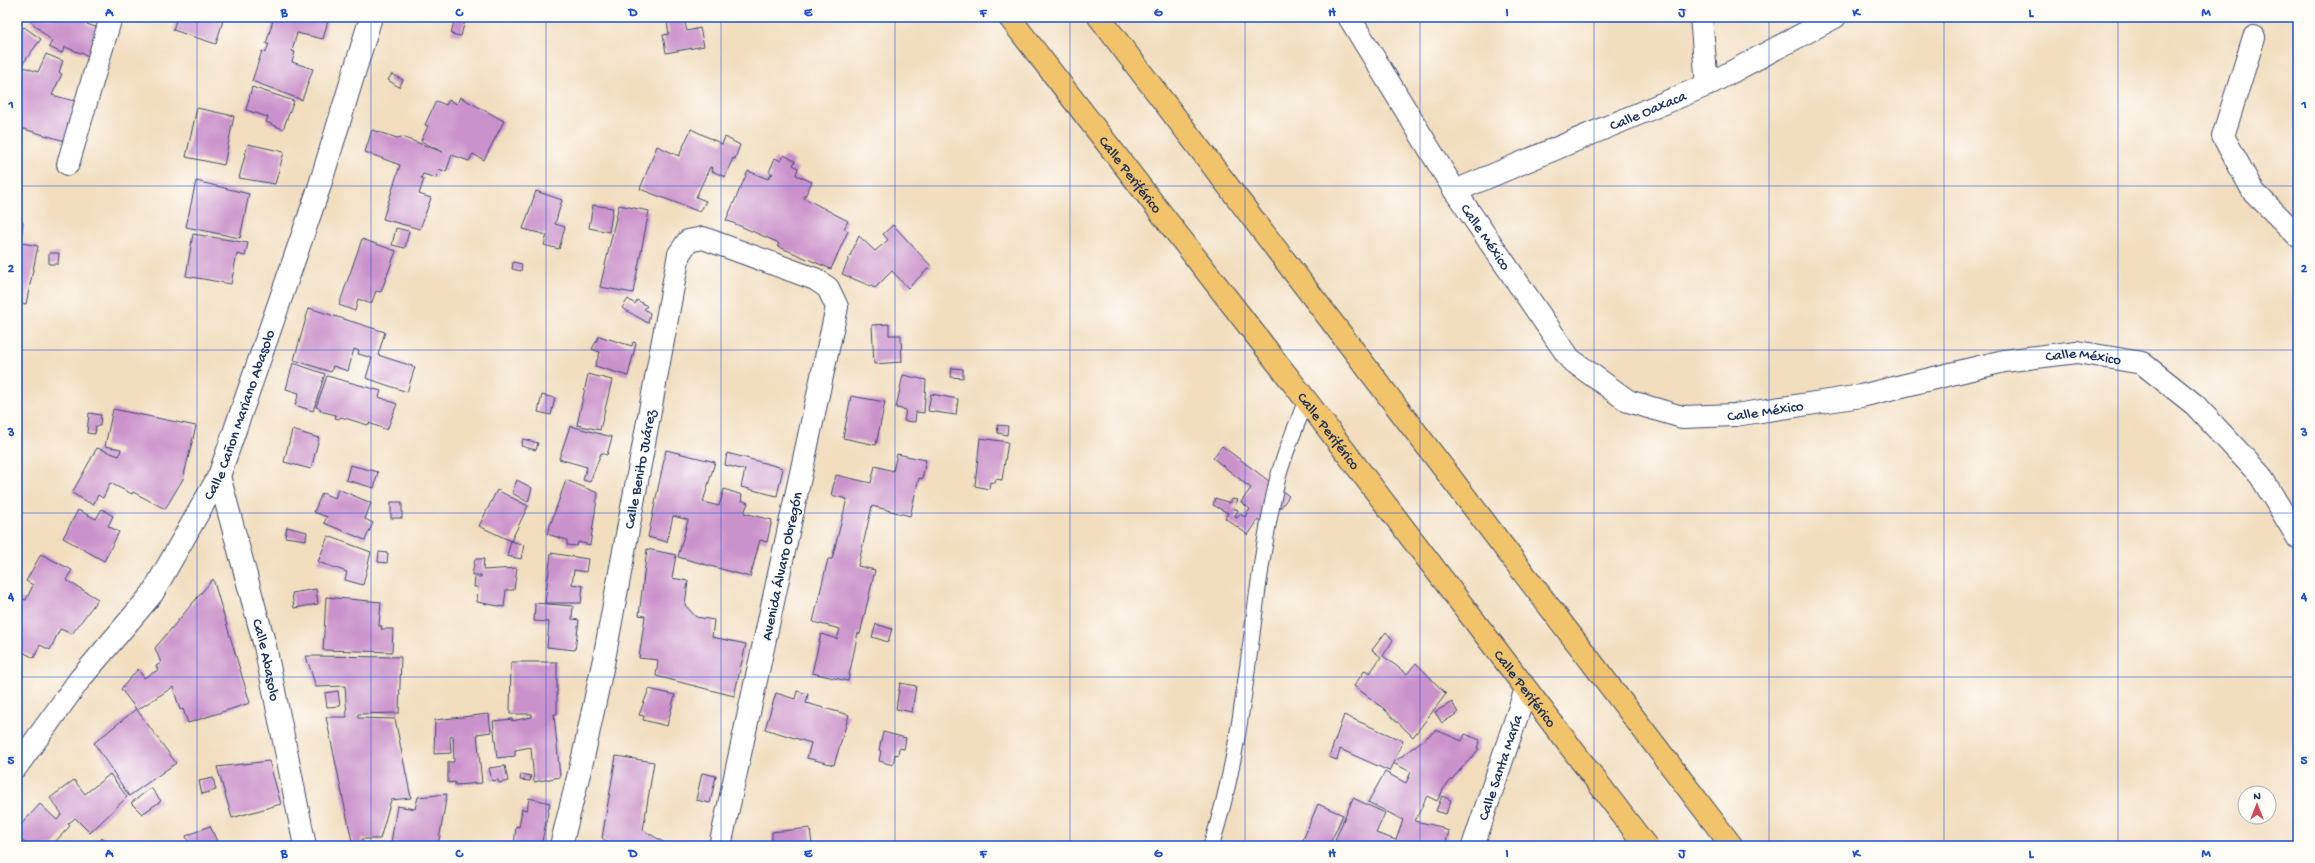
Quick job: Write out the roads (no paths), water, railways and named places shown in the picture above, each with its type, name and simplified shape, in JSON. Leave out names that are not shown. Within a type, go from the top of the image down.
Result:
[{"type":"highway","name":"Calle Periférico","points":[[1009,17],[1306,400],[1646,846]]},
{"type":"highway","points":[[1099,17],[1732,846]]},
{"type":"street","points":[[68,164],[111,17]]},
{"type":"street","name":"Calle Cañon Mariano Abasolo","points":[[17,766],[80,679],[152,594],[219,476],[319,188],[371,17]]},
{"type":"street","name":"Calle México","points":[[1349,17],[1455,191],[1570,359],[1628,401],[1682,417],[1735,415],[1861,396],[2004,361],[2077,352],[2142,364],[2195,405],[2260,475],[2298,538]]},
{"type":"street","points":[[1701,17],[1707,85]]},
{"type":"street","name":"Calle Oaxaca","points":[[1455,191],[1707,85],[1835,17]]},
{"type":"street","points":[[2254,37],[2223,136],[2253,191],[2298,236]]},
{"type":"street","name":"Calle Benito Juárez","points":[[561,846],[584,753],[604,659],[679,254],[688,241],[703,238],[815,279],[828,288]]},
{"type":"street","name":"Avenida Álvaro Obregón","points":[[720,846],[837,307],[828,288]]},
{"type":"street","name":"Calle Abasolo","points":[[219,476],[265,646],[305,846]]},
{"type":"street","name":"Calle Santa María","points":[[1474,846],[1526,689]]},
{"type":"lane","points":[[1211,846],[1232,770],[1266,536],[1276,484],[1306,400]]}]
